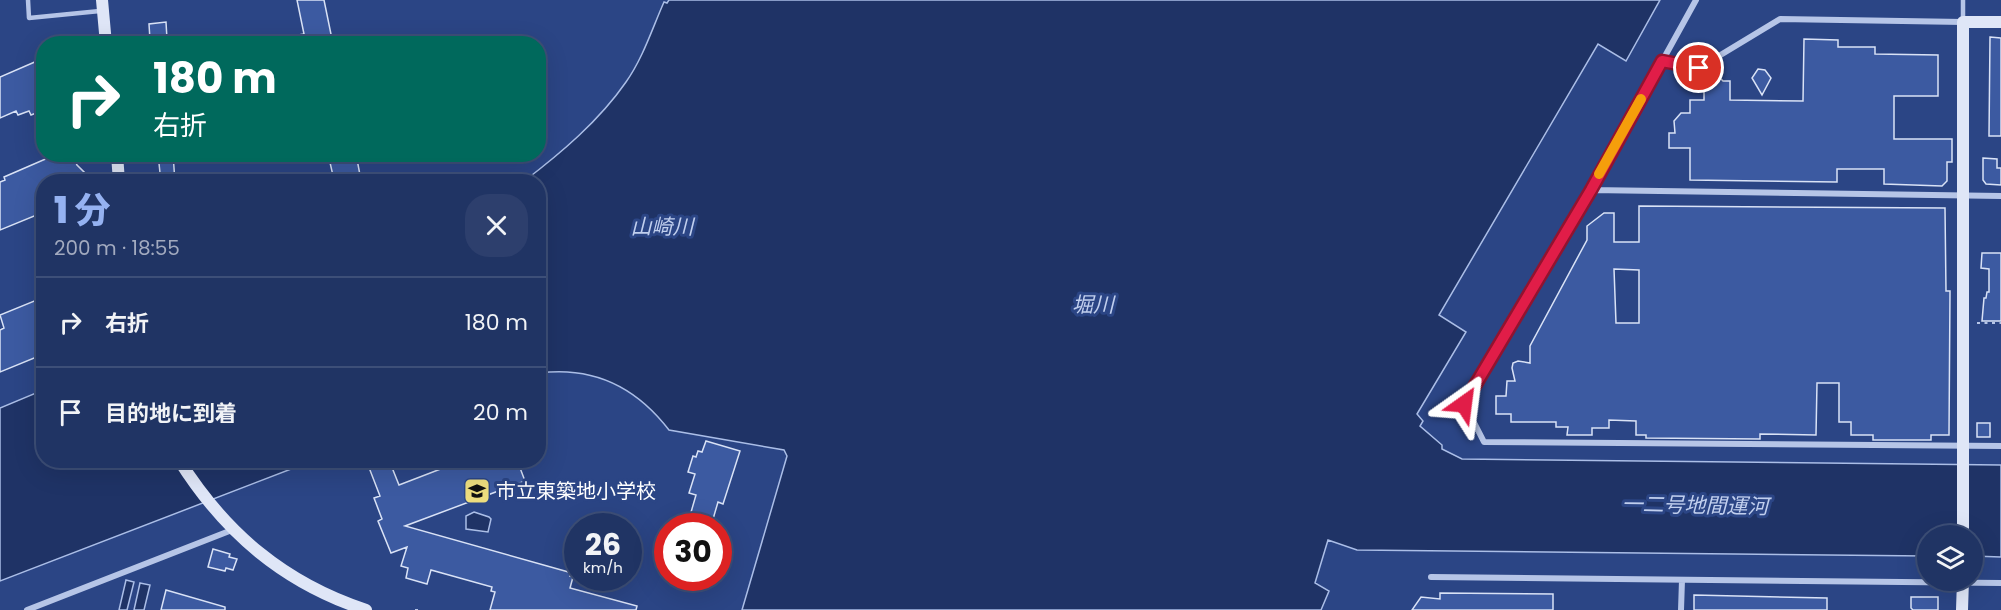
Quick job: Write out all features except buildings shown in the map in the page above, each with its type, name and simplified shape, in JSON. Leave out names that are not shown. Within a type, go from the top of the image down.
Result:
[{"type":"street","points":[[1696,0],[1591,190],[1464,404],[1484,442],[2001,446]]},
{"type":"street","points":[[103,6],[105,36]]},
{"type":"street","points":[[1662,61],[1699,68],[1780,19],[2001,22]]},
{"type":"street","points":[[1963,22],[1963,525]]},
{"type":"street","points":[[1591,190],[2001,196]]},
{"type":"street","points":[[185,468],[232,530],[287,574],[335,600],[366,610]]},
{"type":"street","points":[[27,610],[232,530]]},
{"type":"street","points":[[1431,577],[1917,582]]},
{"type":"street","points":[[1682,580],[1682,610]]},
{"type":"street","points":[[1983,583],[2001,583]]},
{"type":"street","points":[[1962,610],[1963,591]]},
{"type":"lane","points":[[28,0],[29,18],[103,6]]},
{"type":"lane","points":[[1963,0],[1963,22]]},
{"type":"path","points":[[1963,322],[2001,323]]},
{"type":"path","points":[[415,609],[420,610]]},
{"type":"water","name":"堀川","points":[[669,0],[1660,0],[1626,61],[1598,44],[1439,315],[1466,332],[1417,414],[1423,421],[1420,426],[1442,445],[1442,449],[1462,459],[2001,465],[2001,557],[1983,556],[1983,525],[1917,525],[1917,556],[1357,550],[1328,540],[1315,583],[1329,591],[1321,610],[742,610],[787,456],[784,450],[669,430],[642,402],[628,391],[612,383],[577,373],[546,373],[546,174],[533,174],[579,136],[626,82],[647,43],[664,2],[667,3]]},
{"type":"water","points":[[36,393],[36,468],[294,468],[0,581],[0,408]]},
{"type":"water","points":[[474,512],[491,519],[488,532],[466,529],[466,516]]},
{"type":"water","points":[[126,580],[134,582],[127,610],[119,610]]},
{"type":"water","points":[[140,583],[150,585],[144,610],[134,610]]},
{"type":"slow traffic","points":[[1599,174],[1641,99]]},
{"type":"place","name":"市立東築地小学校","points":[[477,491]]},
{"type":"route","points":[[1464,404],[1591,190],[1662,61],[1699,68]]},
{"type":"water label","name":"山崎川","points":[[662,226]]},
{"type":"water label","name":"一二号地間運河","points":[[1695,505]]}]
